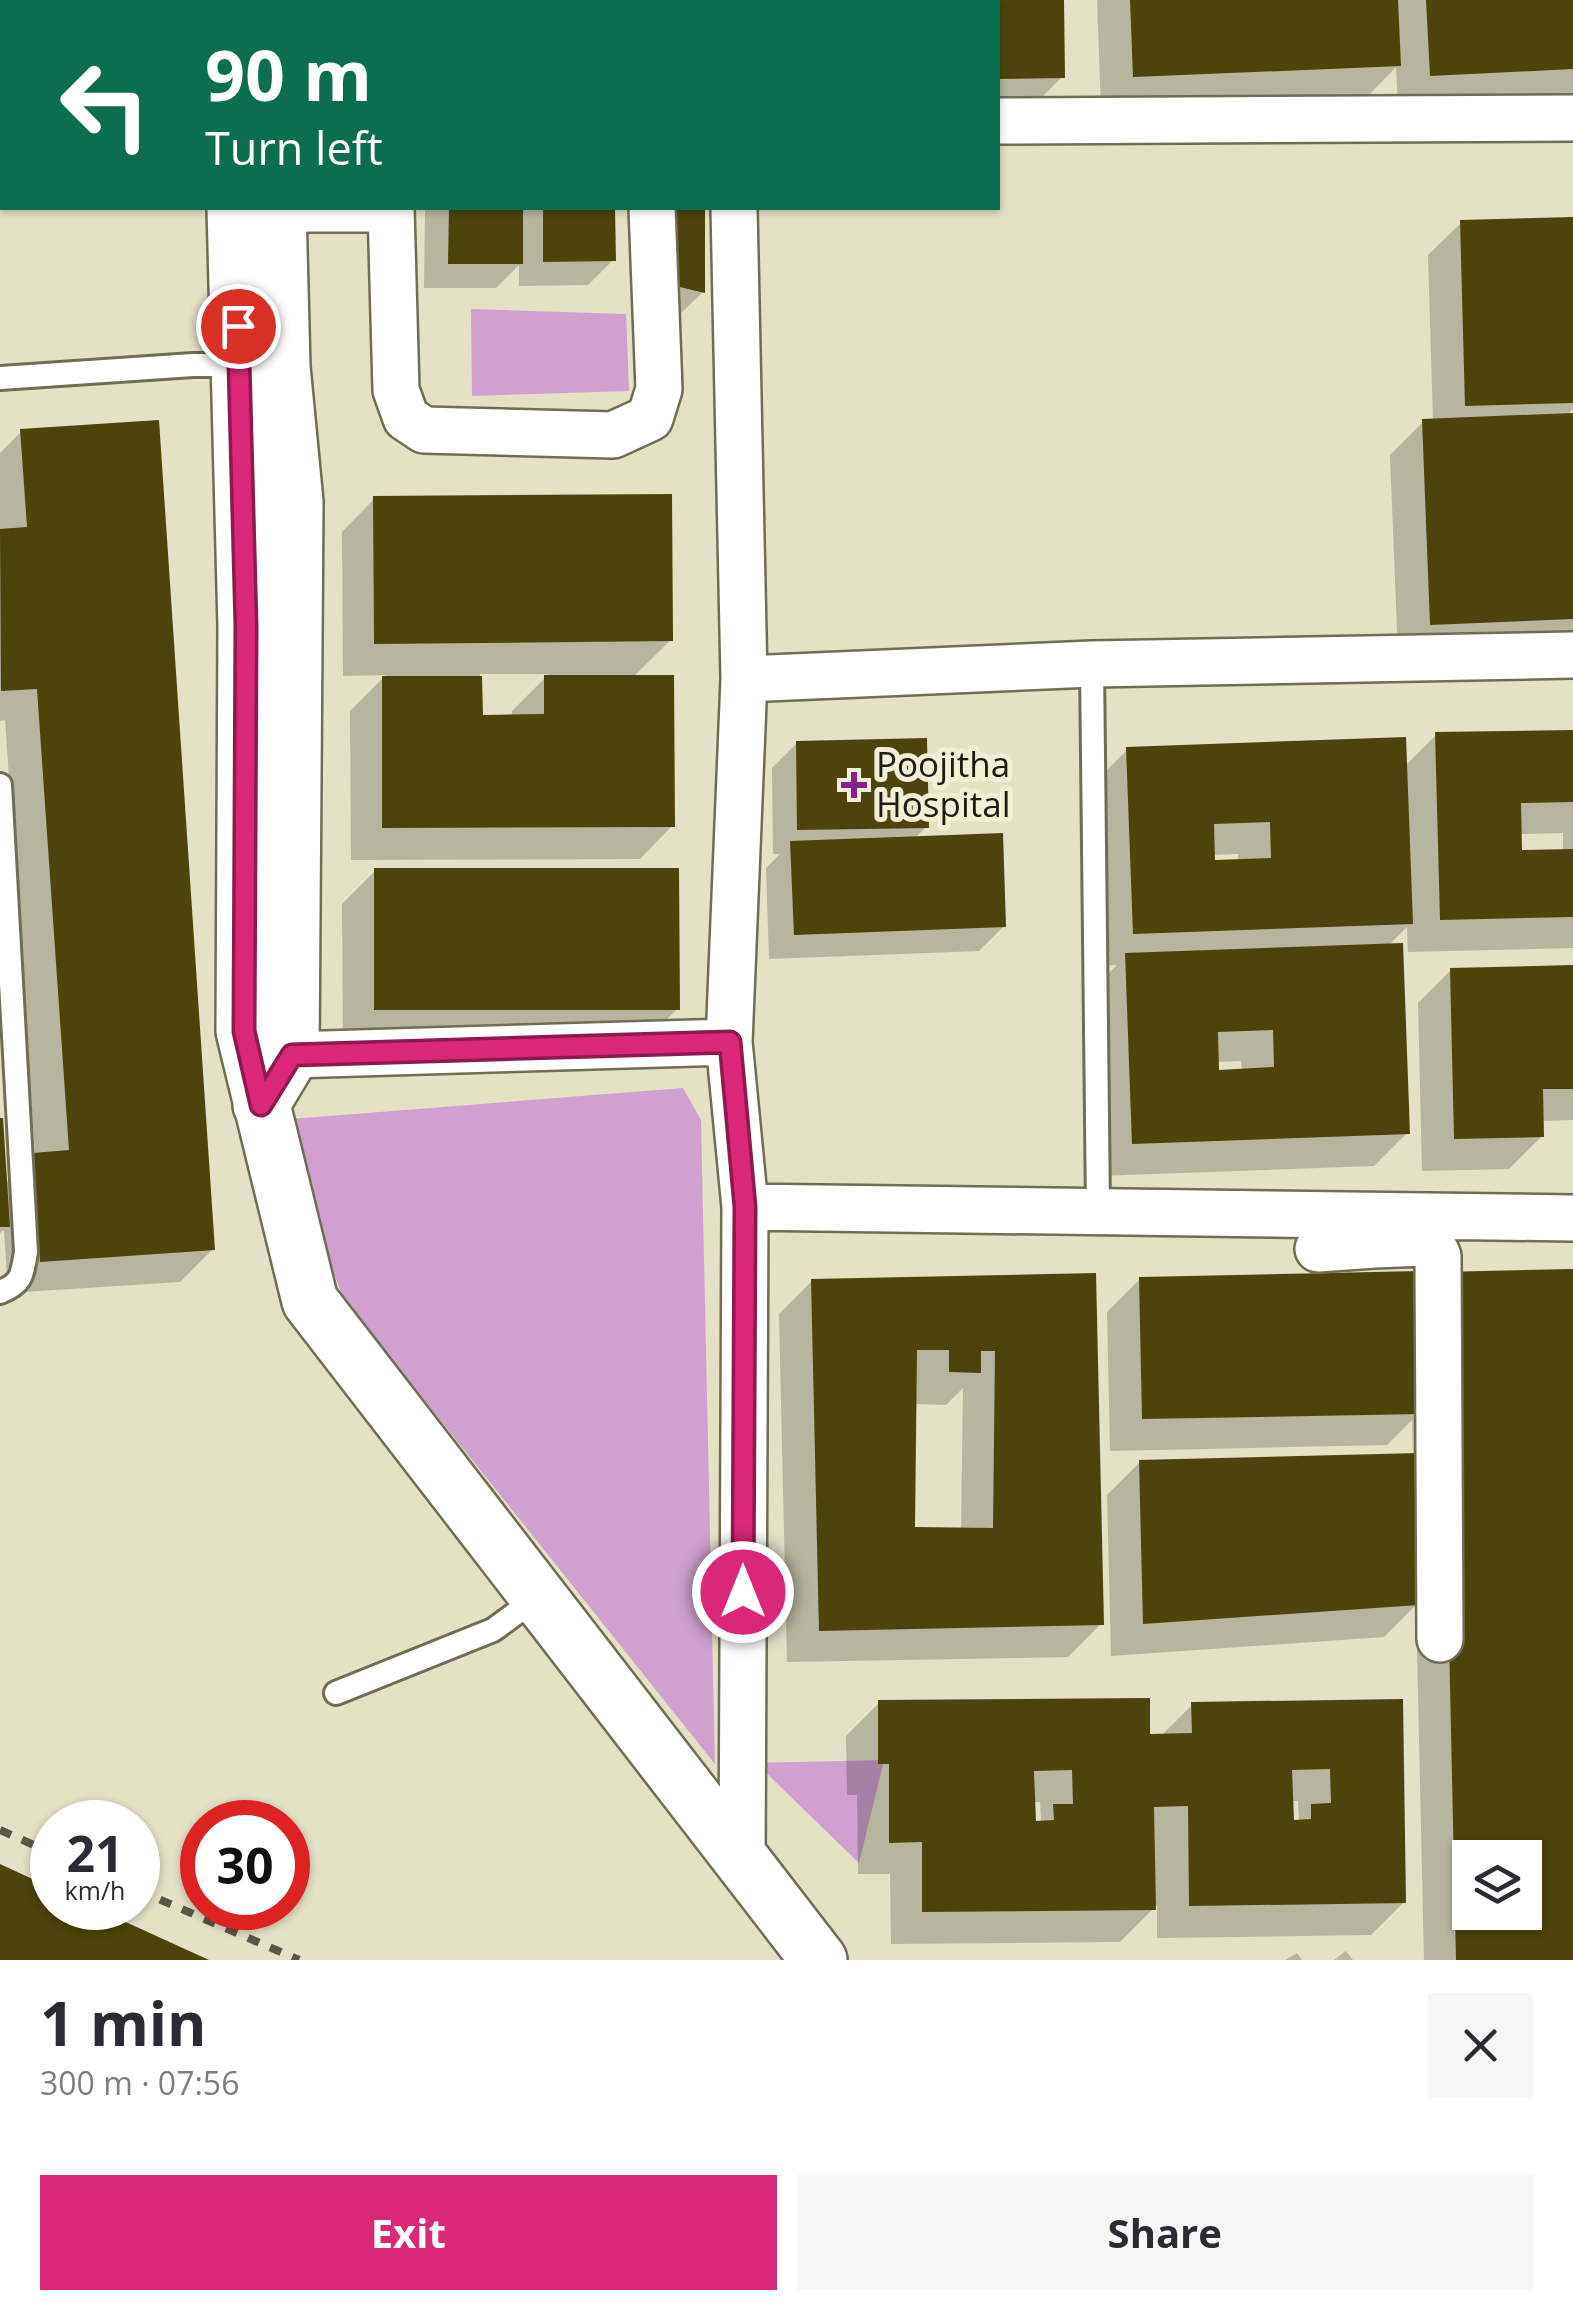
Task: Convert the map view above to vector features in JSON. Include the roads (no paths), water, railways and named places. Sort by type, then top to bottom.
[{"type":"street","points":[[1000,121],[1573,118]]},
{"type":"street","points":[[264,210],[261,366],[246,626],[244,1031],[310,1301],[819,1960]]},
{"type":"street","points":[[391,210],[396,390],[406,418],[424,430],[613,435],[650,418],[659,388],[652,210]]},
{"type":"street","points":[[734,210],[744,679],[730,1042],[745,1207],[742,1862]]},
{"type":"street","points":[[261,366],[295,502],[292,1055],[261,1105]]},
{"type":"street","points":[[744,679],[1092,664],[1573,654]]},
{"type":"street","points":[[292,1055],[730,1042]]},
{"type":"street","points":[[745,1207],[1098,1210],[1350,1234],[1425,1243],[1434,1248],[1438,1256],[1440,1639]]},
{"type":"street","points":[[1350,1234],[1573,1218]]},
{"type":"lane","points":[[0,378],[193,365],[261,366]]},
{"type":"lane","points":[[1092,664],[1098,1210]]},
{"type":"lane","points":[[0,785],[26,1252],[15,1286],[0,1292]]},
{"type":"lane","points":[[336,1693],[492,1630],[538,1597]]},
{"type":"railway","points":[[0,1830],[30,1843]]},
{"type":"railway","points":[[160,1900],[299,1960]]},
{"type":"place","name":"Poojitha Hospital","points":[[854,785]]}]
